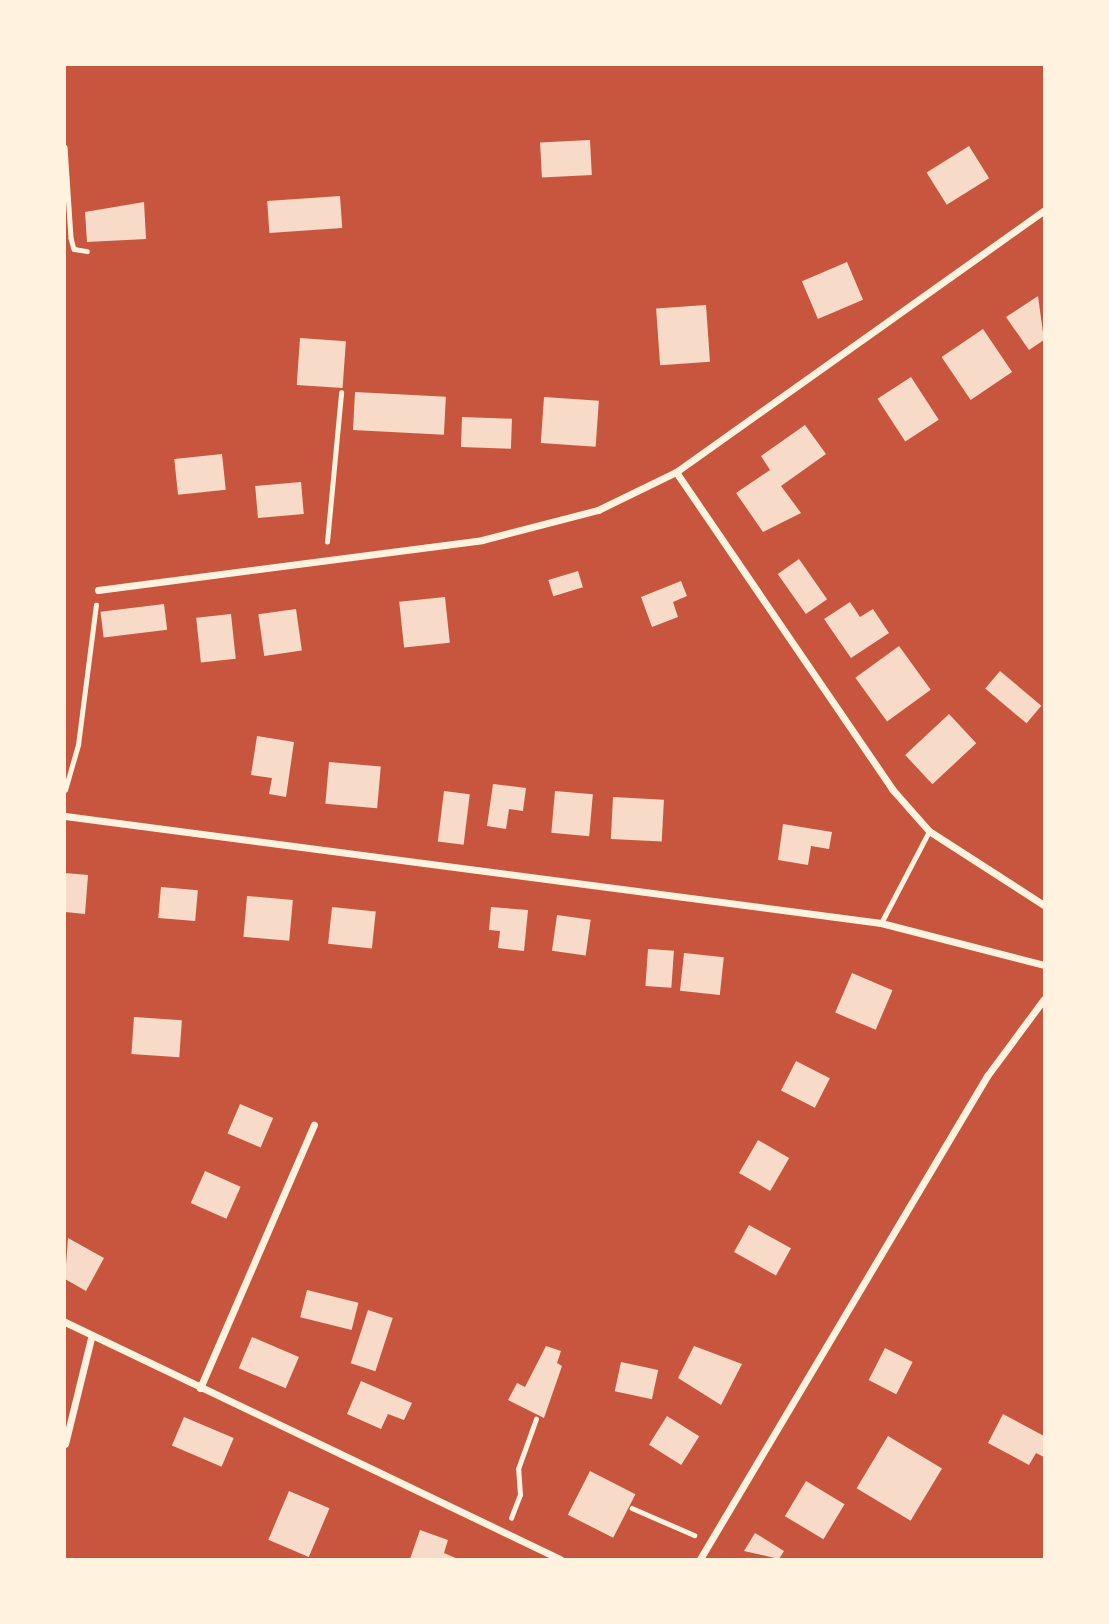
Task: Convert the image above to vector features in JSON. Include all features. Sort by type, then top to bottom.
[{"type":"street","points":[[98,590],[326,561],[553,525],[676,472],[1044,210]]},
{"type":"street","points":[[676,472],[892,789],[929,831],[1044,905]]},
{"type":"street","points":[[65,816],[881,923],[1044,965]]},
{"type":"street","points":[[700,1559],[987,1076],[1044,999]]},
{"type":"street","points":[[200,1388],[314,1125]]},
{"type":"street","points":[[65,1322],[91,1338],[560,1559]]},
{"type":"street","points":[[65,1444],[91,1338]]},
{"type":"lane","points":[[881,923],[929,831]]},
{"type":"path","points":[[65,147],[71,238],[74,249],[88,251]]},
{"type":"path","points":[[326,561],[341,393]]},
{"type":"path","points":[[65,790],[78,745],[98,590]]},
{"type":"path","points":[[501,1531],[520,1495],[518,1469],[536,1419]]},
{"type":"path","points":[[632,1508],[710,1543]]},
{"type":"building","points":[[590,140],[592,175],[542,178],[540,143]]},
{"type":"building","points":[[969,146],[989,178],[947,205],[927,172]]},
{"type":"building","points":[[340,196],[342,228],[269,233],[267,201]]},
{"type":"building","points":[[144,202],[146,239],[87,242],[85,212]]},
{"type":"building","points":[[847,262],[863,300],[818,319],[802,281]]},
{"type":"building","points":[[1038,296],[1044,340],[1029,350],[1006,317]]},
{"type":"building","points":[[706,305],[710,362],[660,365],[656,308]]},
{"type":"building","points":[[983,329],[1012,372],[971,400],[942,357]]},
{"type":"building","points":[[300,338],[346,341],[343,388],[297,385]]},
{"type":"building","points":[[911,377],[939,420],[905,442],[877,399]]},
{"type":"building","points":[[355,392],[446,397],[444,435],[353,430]]},
{"type":"building","points":[[544,397],[599,401],[596,447],[541,443]]},
{"type":"building","points":[[462,417],[512,419],[511,449],[461,447]]},
{"type":"building","points":[[805,425],[826,454],[781,486],[801,513],[763,532],[736,493],[770,470],[761,456]]},
{"type":"building","points":[[222,454],[226,490],[178,495],[174,459]]},
{"type":"building","points":[[301,482],[304,514],[258,518],[255,486]]},
{"type":"building","points":[[799,559],[827,599],[806,614],[778,574]]},
{"type":"building","points":[[578,571],[583,587],[553,596],[548,580]]},
{"type":"building","points":[[681,581],[687,596],[673,602],[678,617],[652,627],[641,597]]},
{"type":"building","points":[[445,597],[450,643],[404,648],[399,602]]},
{"type":"building","points":[[850,602],[860,617],[873,609],[889,633],[851,658],[824,619]]},
{"type":"building","points":[[164,604],[167,630],[104,638],[100,612]]},
{"type":"building","points":[[296,609],[302,651],[264,656],[258,614]]},
{"type":"building","points":[[231,614],[236,659],[201,662],[196,618]]},
{"type":"building","points":[[899,646],[931,690],[887,721],[855,678]]},
{"type":"building","points":[[1000,671],[1041,706],[1027,723],[985,689]]},
{"type":"building","points":[[949,714],[976,743],[932,784],[905,755]]},
{"type":"building","points":[[257,736],[294,742],[286,797],[269,794],[272,778],[251,775]]},
{"type":"building","points":[[329,762],[381,767],[377,808],[325,804]]},
{"type":"building","points":[[493,784],[526,788],[523,811],[509,809],[506,829],[487,826]]},
{"type":"building","points":[[444,791],[470,794],[464,845],[438,842]]},
{"type":"building","points":[[555,791],[593,794],[589,836],[551,833]]},
{"type":"building","points":[[613,797],[664,800],[662,842],[611,839]]},
{"type":"building","points":[[783,824],[832,832],[829,849],[811,846],[808,865],[778,860]]},
{"type":"building","points":[[65,873],[88,875],[85,914],[65,912]]},
{"type":"building","points":[[161,887],[198,890],[195,921],[158,918]]},
{"type":"building","points":[[247,896],[293,900],[289,941],[243,937]]},
{"type":"building","points":[[332,907],[376,912],[372,948],[328,944]]},
{"type":"building","points":[[491,907],[528,910],[524,951],[498,948],[500,931],[489,930]]},
{"type":"building","points":[[557,915],[591,920],[586,955],[552,951]]},
{"type":"building","points":[[648,949],[674,951],[671,988],[645,986]]},
{"type":"building","points":[[684,953],[724,957],[720,995],[680,991]]},
{"type":"building","points":[[852,973],[893,990],[876,1030],[835,1013]]},
{"type":"building","points":[[134,1017],[182,1020],[179,1057],[131,1054]]},
{"type":"building","points":[[796,1061],[830,1078],[815,1108],[781,1090]]},
{"type":"building","points":[[240,1104],[273,1118],[261,1148],[227,1133]]},
{"type":"building","points":[[758,1140],[789,1158],[770,1191],[739,1173]]},
{"type":"building","points":[[205,1171],[241,1187],[226,1219],[191,1203]]},
{"type":"building","points":[[749,1225],[791,1248],[776,1275],[734,1252]]},
{"type":"building","points":[[68,1238],[104,1258],[86,1291],[65,1279]]},
{"type":"building","points":[[307,1290],[358,1303],[352,1330],[300,1317]]},
{"type":"building","points":[[368,1310],[393,1318],[375,1371],[351,1363]]},
{"type":"building","points":[[252,1337],[299,1357],[286,1388],[239,1368]]},
{"type":"building","points":[[546,1346],[561,1351],[557,1363],[562,1366],[544,1418],[508,1400],[517,1383],[525,1387]]},
{"type":"building","points":[[694,1346],[742,1364],[721,1405],[678,1378]]},
{"type":"building","points":[[885,1348],[913,1362],[896,1394],[869,1380]]},
{"type":"building","points":[[621,1362],[658,1370],[652,1399],[615,1391]]},
{"type":"building","points":[[361,1381],[412,1403],[404,1420],[388,1414],[381,1429],[347,1414]]},
{"type":"building","points":[[1003,1414],[1044,1436],[1044,1457],[1036,1453],[1029,1465],[988,1443]]},
{"type":"building","points":[[667,1416],[699,1436],[681,1465],[649,1445]]},
{"type":"building","points":[[184,1417],[234,1438],[222,1467],[172,1446]]},
{"type":"building","points":[[888,1436],[942,1468],[911,1521],[857,1488]]},
{"type":"building","points":[[590,1471],[635,1494],[613,1538],[568,1515]]},
{"type":"building","points":[[806,1481],[845,1504],[823,1539],[785,1516]]},
{"type":"building","points":[[289,1491],[330,1508],[309,1557],[268,1540]]},
{"type":"building","points":[[420,1530],[448,1540],[444,1553],[458,1559],[410,1559]]},
{"type":"building","points":[[755,1533],[784,1551],[779,1559],[744,1551]]}]
